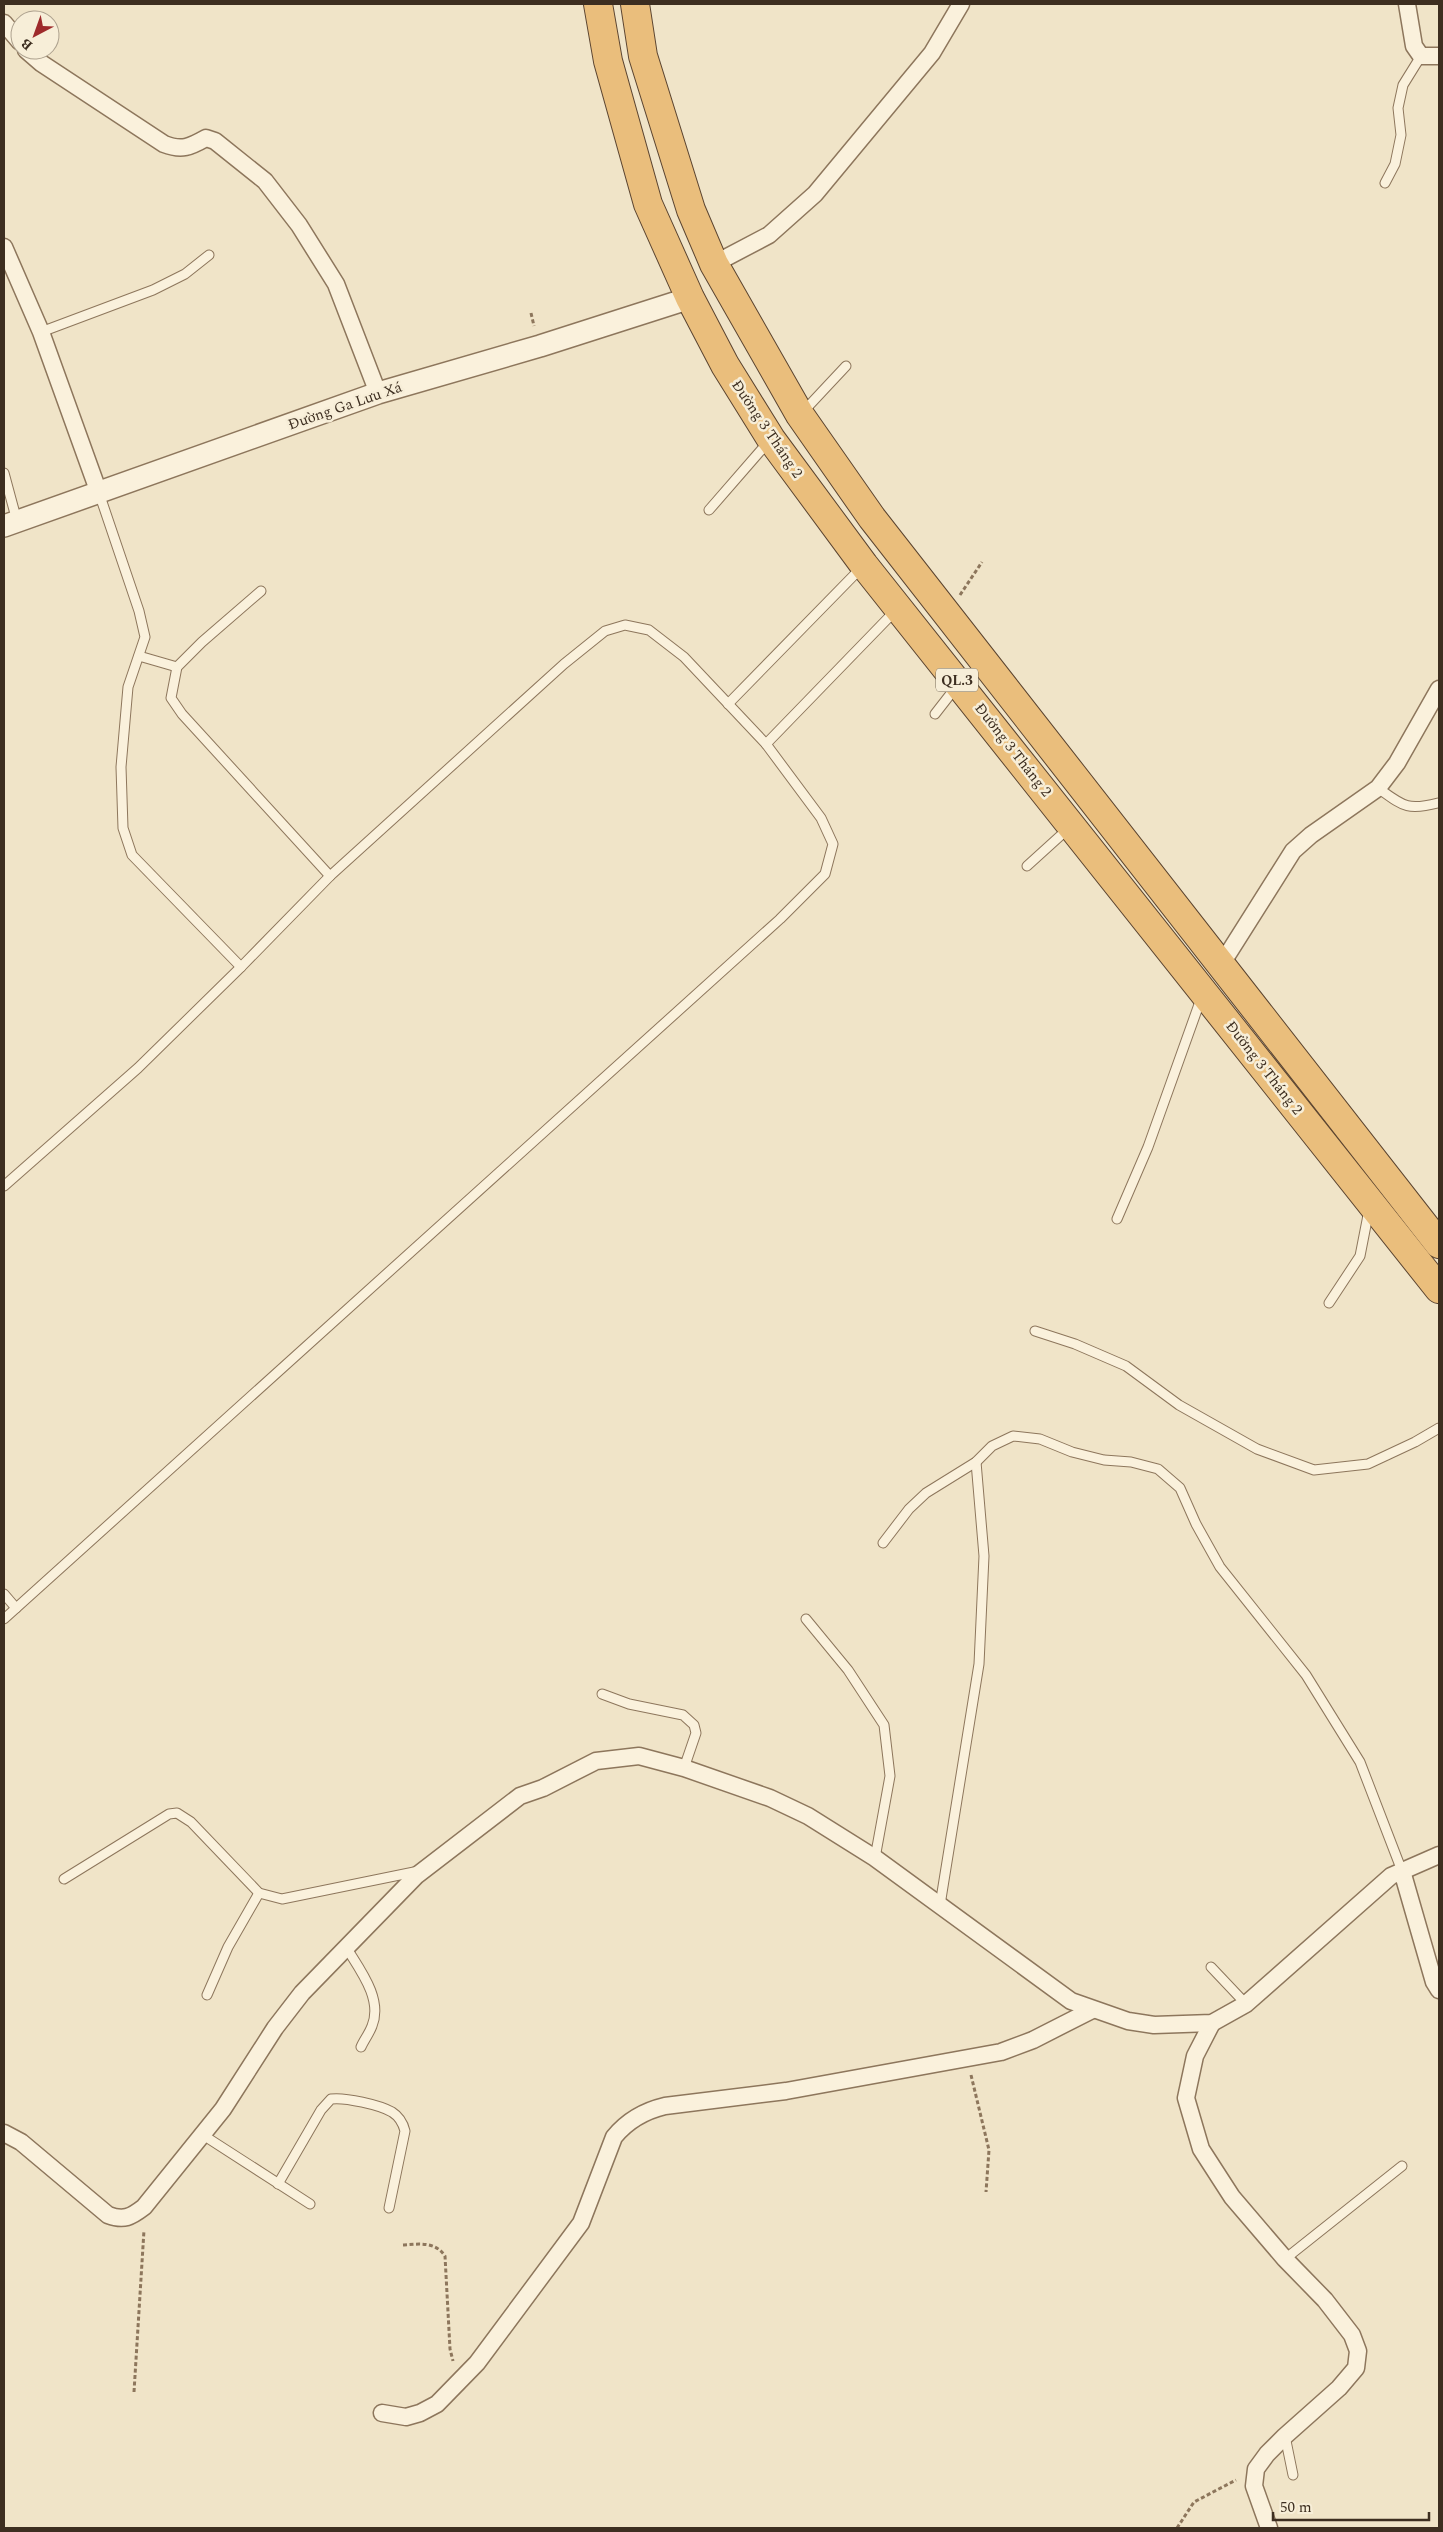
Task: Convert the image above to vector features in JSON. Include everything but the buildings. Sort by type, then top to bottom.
[{"type":"highway","name":"Đường 3 Tháng 2","points":[[598,4],[608,60],[648,204],[676,271],[725,365],[771,438],[864,565],[960,683],[1439,1289]]},
{"type":"highway","name":"Đường 3 Tháng 2","points":[[635,4],[643,56],[691,210],[714,264],[800,415],[872,518],[1439,1244]]},
{"type":"highway","points":[[676,271],[714,264]]},
{"type":"street","points":[[714,264],[769,235],[815,194],[932,53],[961,4]]},
{"type":"street","points":[[1407,4],[1414,46],[1421,56],[1439,56]]},
{"type":"street","points":[[38,60],[164,144],[176,149],[187,149],[206,138],[215,142],[265,181],[299,225],[336,284],[378,392]]},
{"type":"street","points":[[4,247],[41,332],[99,493]]},
{"type":"street","name":"Đường Ga Lưu Xá","points":[[10,523],[99,493],[378,392],[540,346],[690,298]]},
{"type":"street","points":[[1221,965],[1293,851],[1311,834],[1378,788],[1397,763],[1439,689]]},
{"type":"street","points":[[4,2133],[21,2142],[108,2215],[124,2219],[144,2207],[223,2109],[274,2028],[302,1993],[424,1870],[520,1796],[543,1788],[596,1761],[639,1756],[684,1768],[778,1802],[815,1821],[875,1858],[1071,2001],[1092,2010],[1128,2021],[1154,2025],[1212,2022],[1246,2004],[1390,1876],[1439,1855]]},
{"type":"street","points":[[1402,1871],[1434,1982],[1439,1990]]},
{"type":"street","points":[[382,2413],[406,2417],[420,2413],[437,2404],[464,2378],[581,2223],[614,2136],[623,2126],[637,2116],[665,2106],[786,2091],[1001,2052],[1020,2046],[1092,2010]]},
{"type":"street","points":[[1212,2022],[1195,2056],[1186,2098],[1201,2149],[1232,2197],[1285,2259],[1325,2300],[1352,2335],[1358,2351],[1356,2368],[1340,2388],[1285,2436],[1267,2454],[1256,2469],[1254,2486],[1269,2528]]},
{"type":"lane","points":[[1385,183],[1395,164],[1401,135],[1398,108],[1403,85],[1421,56]]},
{"type":"lane","points":[[41,332],[153,290],[185,274],[209,255]]},
{"type":"lane","points":[[800,415],[846,366]]},
{"type":"lane","points":[[709,510],[771,438]]},
{"type":"lane","points":[[4,473],[10,523]]},
{"type":"lane","points":[[99,493],[139,611],[145,637],[128,687],[121,767],[123,828],[132,855],[241,967]]},
{"type":"lane","points":[[728,704],[864,565]]},
{"type":"lane","points":[[261,591],[202,642],[177,667],[171,698],[182,714],[330,876]]},
{"type":"lane","points":[[766,744],[898,608]]},
{"type":"lane","points":[[4,1186],[138,1068],[330,876],[564,664],[605,631],[625,625],[649,630],[684,657],[766,744],[799,787],[825,827],[833,844],[825,874],[780,919],[4,1619]]},
{"type":"lane","points":[[139,656],[177,667]]},
{"type":"lane","points":[[935,714],[960,683]]},
{"type":"lane","points":[[1378,788],[1404,807],[1424,807],[1438,803]]},
{"type":"lane","points":[[1027,866],[1072,825]]},
{"type":"lane","points":[[1117,1219],[1148,1147],[1203,991]]},
{"type":"lane","points":[[1329,1302],[1360,1256],[1370,1203]]},
{"type":"lane","points":[[1035,1331],[1075,1344],[1126,1366],[1179,1405],[1257,1448],[1314,1470],[1368,1464],[1415,1442],[1439,1428]]},
{"type":"lane","points":[[883,1543],[908,1509],[926,1494],[976,1462],[992,1446],[1013,1436],[1040,1439],[1072,1452],[1104,1460],[1131,1462],[1158,1469],[1180,1488],[1196,1524],[1220,1567],[1306,1675],[1360,1762],[1402,1871]]},
{"type":"lane","points":[[940,1905],[979,1664],[984,1556],[976,1462]]},
{"type":"lane","points":[[4,1594],[16,1608]]},
{"type":"lane","points":[[806,1619],[848,1670],[884,1725],[890,1776],[875,1858]]},
{"type":"lane","points":[[602,1694],[629,1704],[689,1718],[696,1733],[684,1768]]},
{"type":"lane","points":[[64,1880],[169,1814],[177,1813],[191,1822],[260,1893],[282,1899],[424,1870]]},
{"type":"lane","points":[[207,1995],[228,1947],[260,1893]]},
{"type":"lane","points":[[346,1947],[369,1986],[374,2002],[372,2025],[360,2047]]},
{"type":"lane","points":[[1211,1967],[1246,2004]]},
{"type":"lane","points":[[278,2184],[321,2110],[331,2098],[341,2097],[392,2112],[403,2121],[405,2131],[389,2208]]},
{"type":"lane","points":[[203,2136],[310,2204]]},
{"type":"lane","points":[[1285,2259],[1402,2166]]},
{"type":"lane","points":[[1285,2436],[1294,2475]]},
{"type":"path","points":[[947,614],[982,562]]},
{"type":"path","points":[[966,2058],[989,2150],[986,2192]]},
{"type":"path","points":[[134,2392],[145,2244],[144,2207]]},
{"type":"path","points":[[403,2245],[428,2244],[440,2248],[445,2256],[450,2349],[454,2362],[464,2378]]},
{"type":"path","points":[[1177,2528],[1194,2502],[1256,2469]]}]
